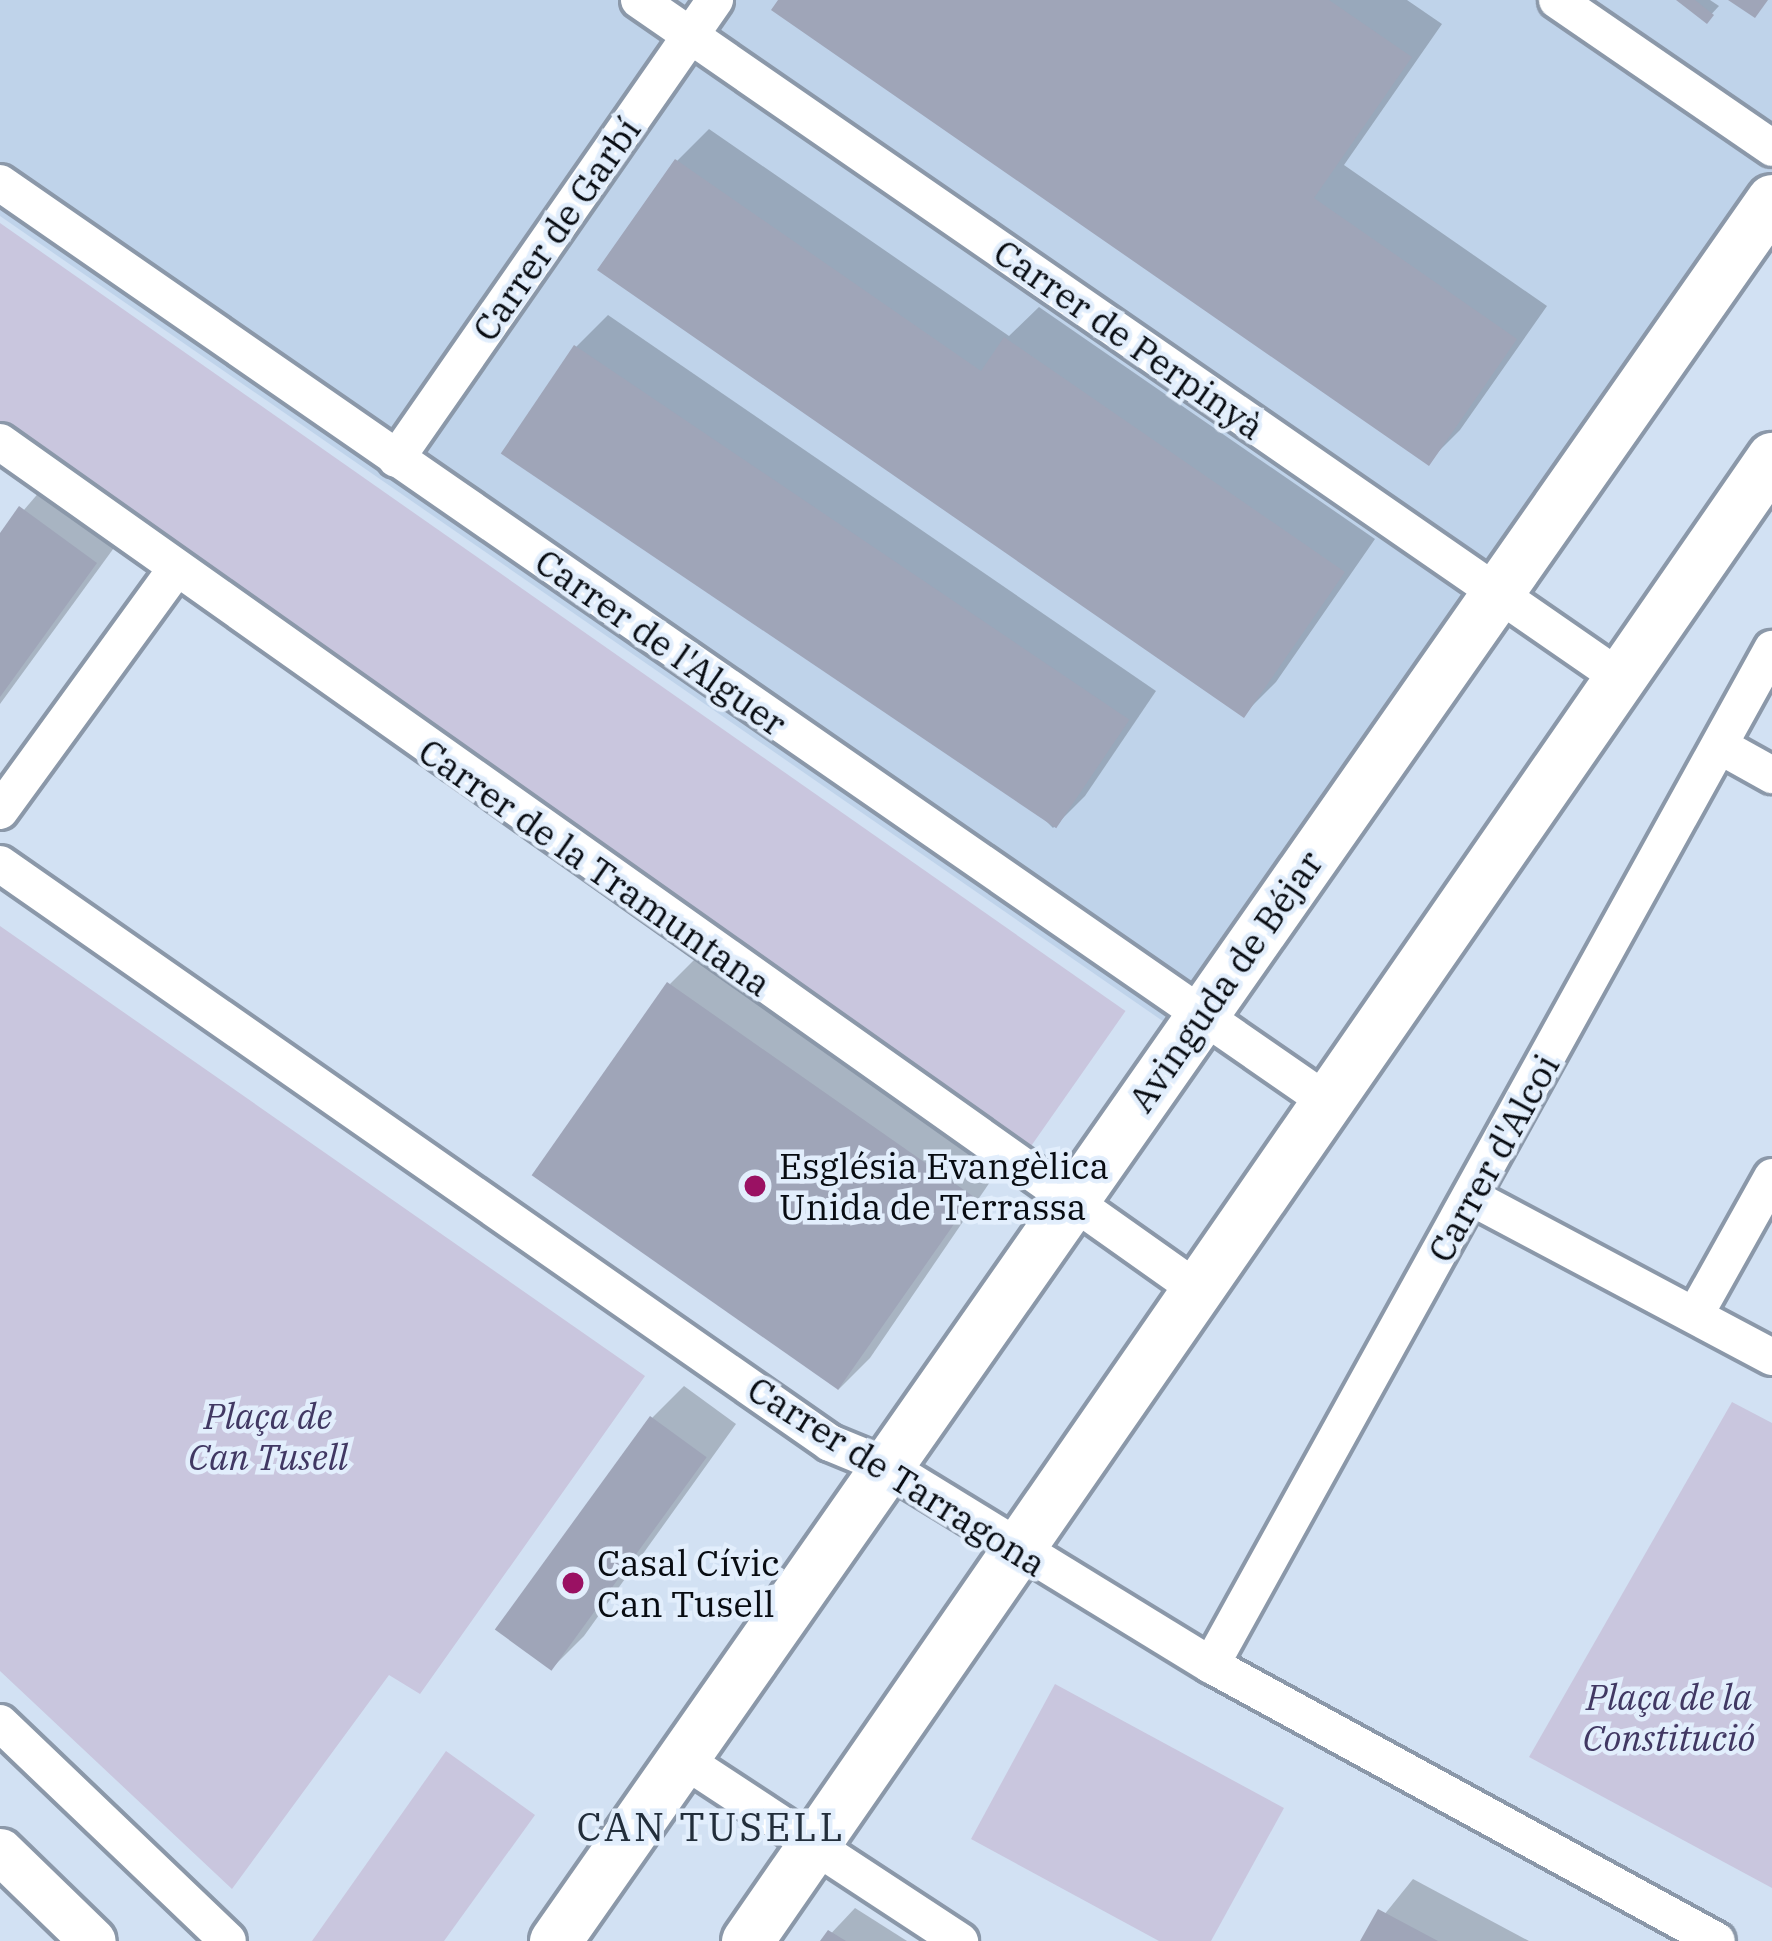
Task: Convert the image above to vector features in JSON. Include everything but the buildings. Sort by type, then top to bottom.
[{"type":"main road","name":"Avinguda de Béjar","points":[[555,1941],[1772,200]]},
{"type":"main road","points":[[747,1941],[1194,1287],[1772,458]]},
{"type":"street","name":"Carrer de Perpinyà","points":[[639,0],[1618,677]]},
{"type":"street","name":"Carrer de Garbí","points":[[396,459],[715,0]]},
{"type":"street","points":[[1557,0],[1772,148]]},
{"type":"street","name":"Carrer de l'Alguer","points":[[0,183],[1325,1100]]},
{"type":"street","name":"Carrer de la Tramuntana","points":[[0,442],[1194,1287]]},
{"type":"street","points":[[0,812],[175,570]]},
{"type":"street","name":"Carrer d'Alcoi","points":[[1211,1665],[1772,649]]},
{"type":"street","points":[[1720,746],[1772,775]]},
{"type":"street","name":"Carrer de Tarragona","points":[[0,864],[830,1443],[886,1466],[1015,1550],[1211,1665],[1717,1941]]},
{"type":"street","points":[[1695,1315],[1772,1177]]},
{"type":"street","points":[[1471,1197],[1772,1357]]},
{"type":"street","points":[[0,1723],[228,1941]]},
{"type":"street","points":[[681,1758],[960,1941]]},
{"type":"street","points":[[0,1851],[93,1941]]},
{"type":"shaded area","points":[[0,0],[1772,0],[1772,179],[1193,1042],[0,216]]},
{"type":"green space","points":[[0,223],[1126,1011],[1019,1163],[0,449]]},
{"type":"green space","name":"Plaça de Can Tusell","points":[[0,926],[645,1376],[420,1694],[389,1675],[232,1889],[0,1671]]},
{"type":"green space","name":"Plaça de la Constitució","points":[[1732,1402],[1772,1423],[1772,1888],[1529,1757]]},
{"type":"green space","points":[[1055,1684],[1284,1808],[1211,1941],[1159,1941],[971,1839]]},
{"type":"green space","points":[[446,1751],[535,1815],[444,1941],[312,1941]]},
{"type":"place","name":"Església Evangèlica Unida de Terrassa","points":[[755,1186]]},
{"type":"place","name":"Casal Cívic Can Tusell","points":[[573,1583]]},
{"type":"district","name":"CAN TUSELL","points":[[711,1827]]}]
